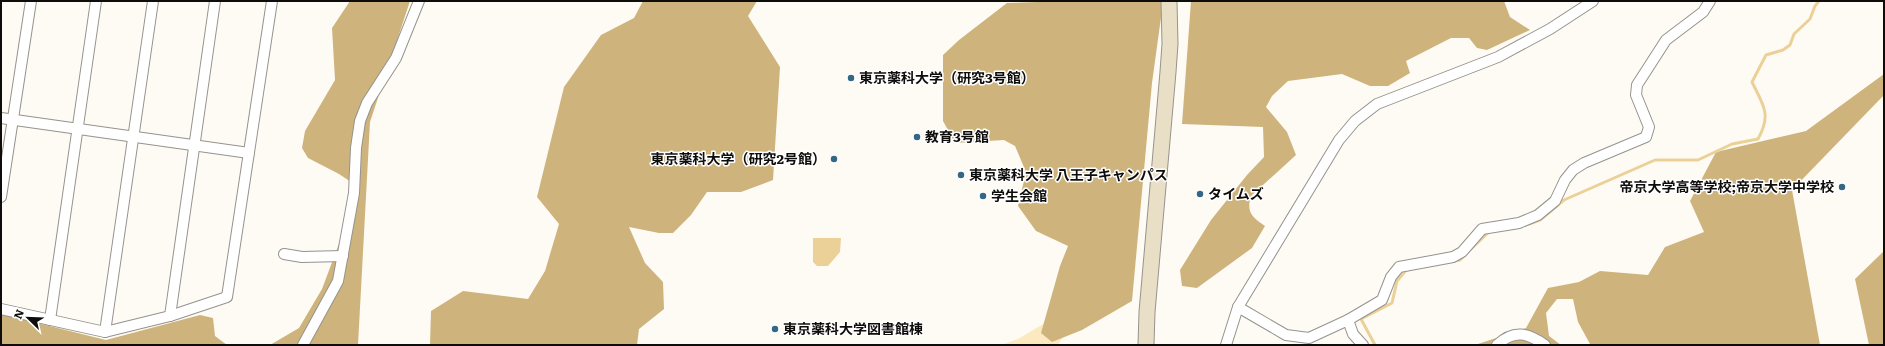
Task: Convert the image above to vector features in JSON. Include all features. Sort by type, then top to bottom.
[{"type":"street","points":[[1,197],[31,1]]},
{"type":"street","points":[[50,320],[96,1]]},
{"type":"street","points":[[105,332],[153,1]]},
{"type":"street","points":[[170,316],[215,1]]},
{"type":"street","points":[[1,309],[105,332],[170,316],[227,297],[272,1]]},
{"type":"street","points":[[302,345],[338,281],[354,193],[356,148],[360,121],[367,103],[396,58],[419,1]]},
{"type":"street","points":[[1146,345],[1149,290],[1170,44],[1169,1]]},
{"type":"street","points":[[1226,345],[1238,307],[1339,140],[1355,121],[1377,104],[1498,57],[1550,29],[1593,1]]},
{"type":"street","points":[[1238,307],[1286,336],[1309,338],[1348,320],[1382,300],[1391,277],[1400,267],[1454,257],[1462,252],[1482,229],[1519,223],[1538,215],[1555,201],[1565,180],[1573,170],[1584,163],[1646,137],[1649,127],[1637,99],[1637,85],[1666,40],[1703,12],[1710,1]]},
{"type":"street","points":[[1,118],[249,153]]},
{"type":"street","points":[[284,254],[302,257],[343,256]]},
{"type":"street","points":[[1348,320],[1353,334],[1363,345]]},
{"type":"street","points":[[1497,345],[1504,338],[1520,334],[1532,336],[1545,345]]},
{"type":"shaded area","points":[[350,1],[410,1],[370,122],[358,345],[270,345],[299,328],[322,289],[360,188],[339,174],[308,158],[302,148],[305,131],[335,80],[332,28]]},
{"type":"shaded area","points":[[643,1],[757,1],[748,16],[780,67],[773,180],[741,192],[707,192],[691,215],[673,233],[659,233],[629,227],[645,263],[663,282],[664,309],[639,329],[637,345],[430,345],[431,311],[463,291],[528,299],[545,271],[559,224],[537,197],[564,87],[601,35],[634,18]]},
{"type":"shaded area","points":[[1067,1],[1169,1],[1163,3],[1152,83],[1132,301],[1082,330],[1052,342],[1041,333],[1060,266],[1068,246],[1036,231],[1018,206],[1026,172],[1015,146],[1004,140],[955,143],[943,121],[943,55],[959,40],[1007,3]]},
{"type":"shaded area","points":[[1191,1],[1504,1],[1510,17],[1530,30],[1487,50],[1477,48],[1469,38],[1451,38],[1406,61],[1410,73],[1388,86],[1370,86],[1342,74],[1288,81],[1272,96],[1266,107],[1287,132],[1296,155],[1251,196],[1249,206],[1251,214],[1265,226],[1252,248],[1197,288],[1182,286],[1180,270],[1211,220],[1247,175],[1264,157],[1263,127],[1182,124]]},
{"type":"shaded area","points":[[1884,74],[1884,95],[1792,190],[1820,345],[1594,345],[1590,344],[1578,322],[1573,299],[1557,299],[1546,313],[1549,336],[1561,345],[1475,345],[1526,328],[1548,288],[1579,282],[1600,271],[1648,275],[1665,247],[1704,232],[1690,201],[1716,152],[1806,131]]},
{"type":"shaded area","points":[[813,238],[841,238],[840,252],[828,266],[817,266],[813,262]]},
{"type":"shaded area","points":[[1884,251],[1884,345],[1869,345],[1855,279]]},
{"type":"shaded area","points":[[1,314],[106,340],[200,315],[213,318],[215,336],[227,345],[1,345]]},
{"type":"shaded area","points":[[1045,323],[1066,332],[1058,345],[1001,345],[1018,339]]},
{"type":"waterway","points":[[1529,224],[1540,220],[1564,200],[1655,160],[1698,160],[1732,144],[1758,139],[1765,123],[1765,116],[1762,104],[1752,82],[1766,55],[1783,50],[1790,45],[1794,34],[1810,19],[1815,6],[1819,1]]},
{"type":"waterway","points":[[1471,249],[1490,231]]},
{"type":"waterway","points":[[1454,261],[1460,260],[1464,256]]},
{"type":"waterway","points":[[1375,345],[1361,319],[1392,303],[1397,281],[1407,269]]},
{"type":"place","name":"東京薬科大学（研究3号館）","points":[[851,78]]},
{"type":"place","name":"教育3号館","points":[[917,137]]},
{"type":"place","name":"東京薬科大学（研究2号館）","points":[[834,159]]},
{"type":"place","name":"東京薬科大学 八王子キャンパス","points":[[961,175]]},
{"type":"place","name":"帝京大学高等学校;帝京大学中学校","points":[[1842,187]]},
{"type":"place","name":"タイムズ","points":[[1200,194]]},
{"type":"place","name":"学生会館","points":[[983,196]]},
{"type":"place","name":"東京薬科大学図書館棟","points":[[775,329]]}]
